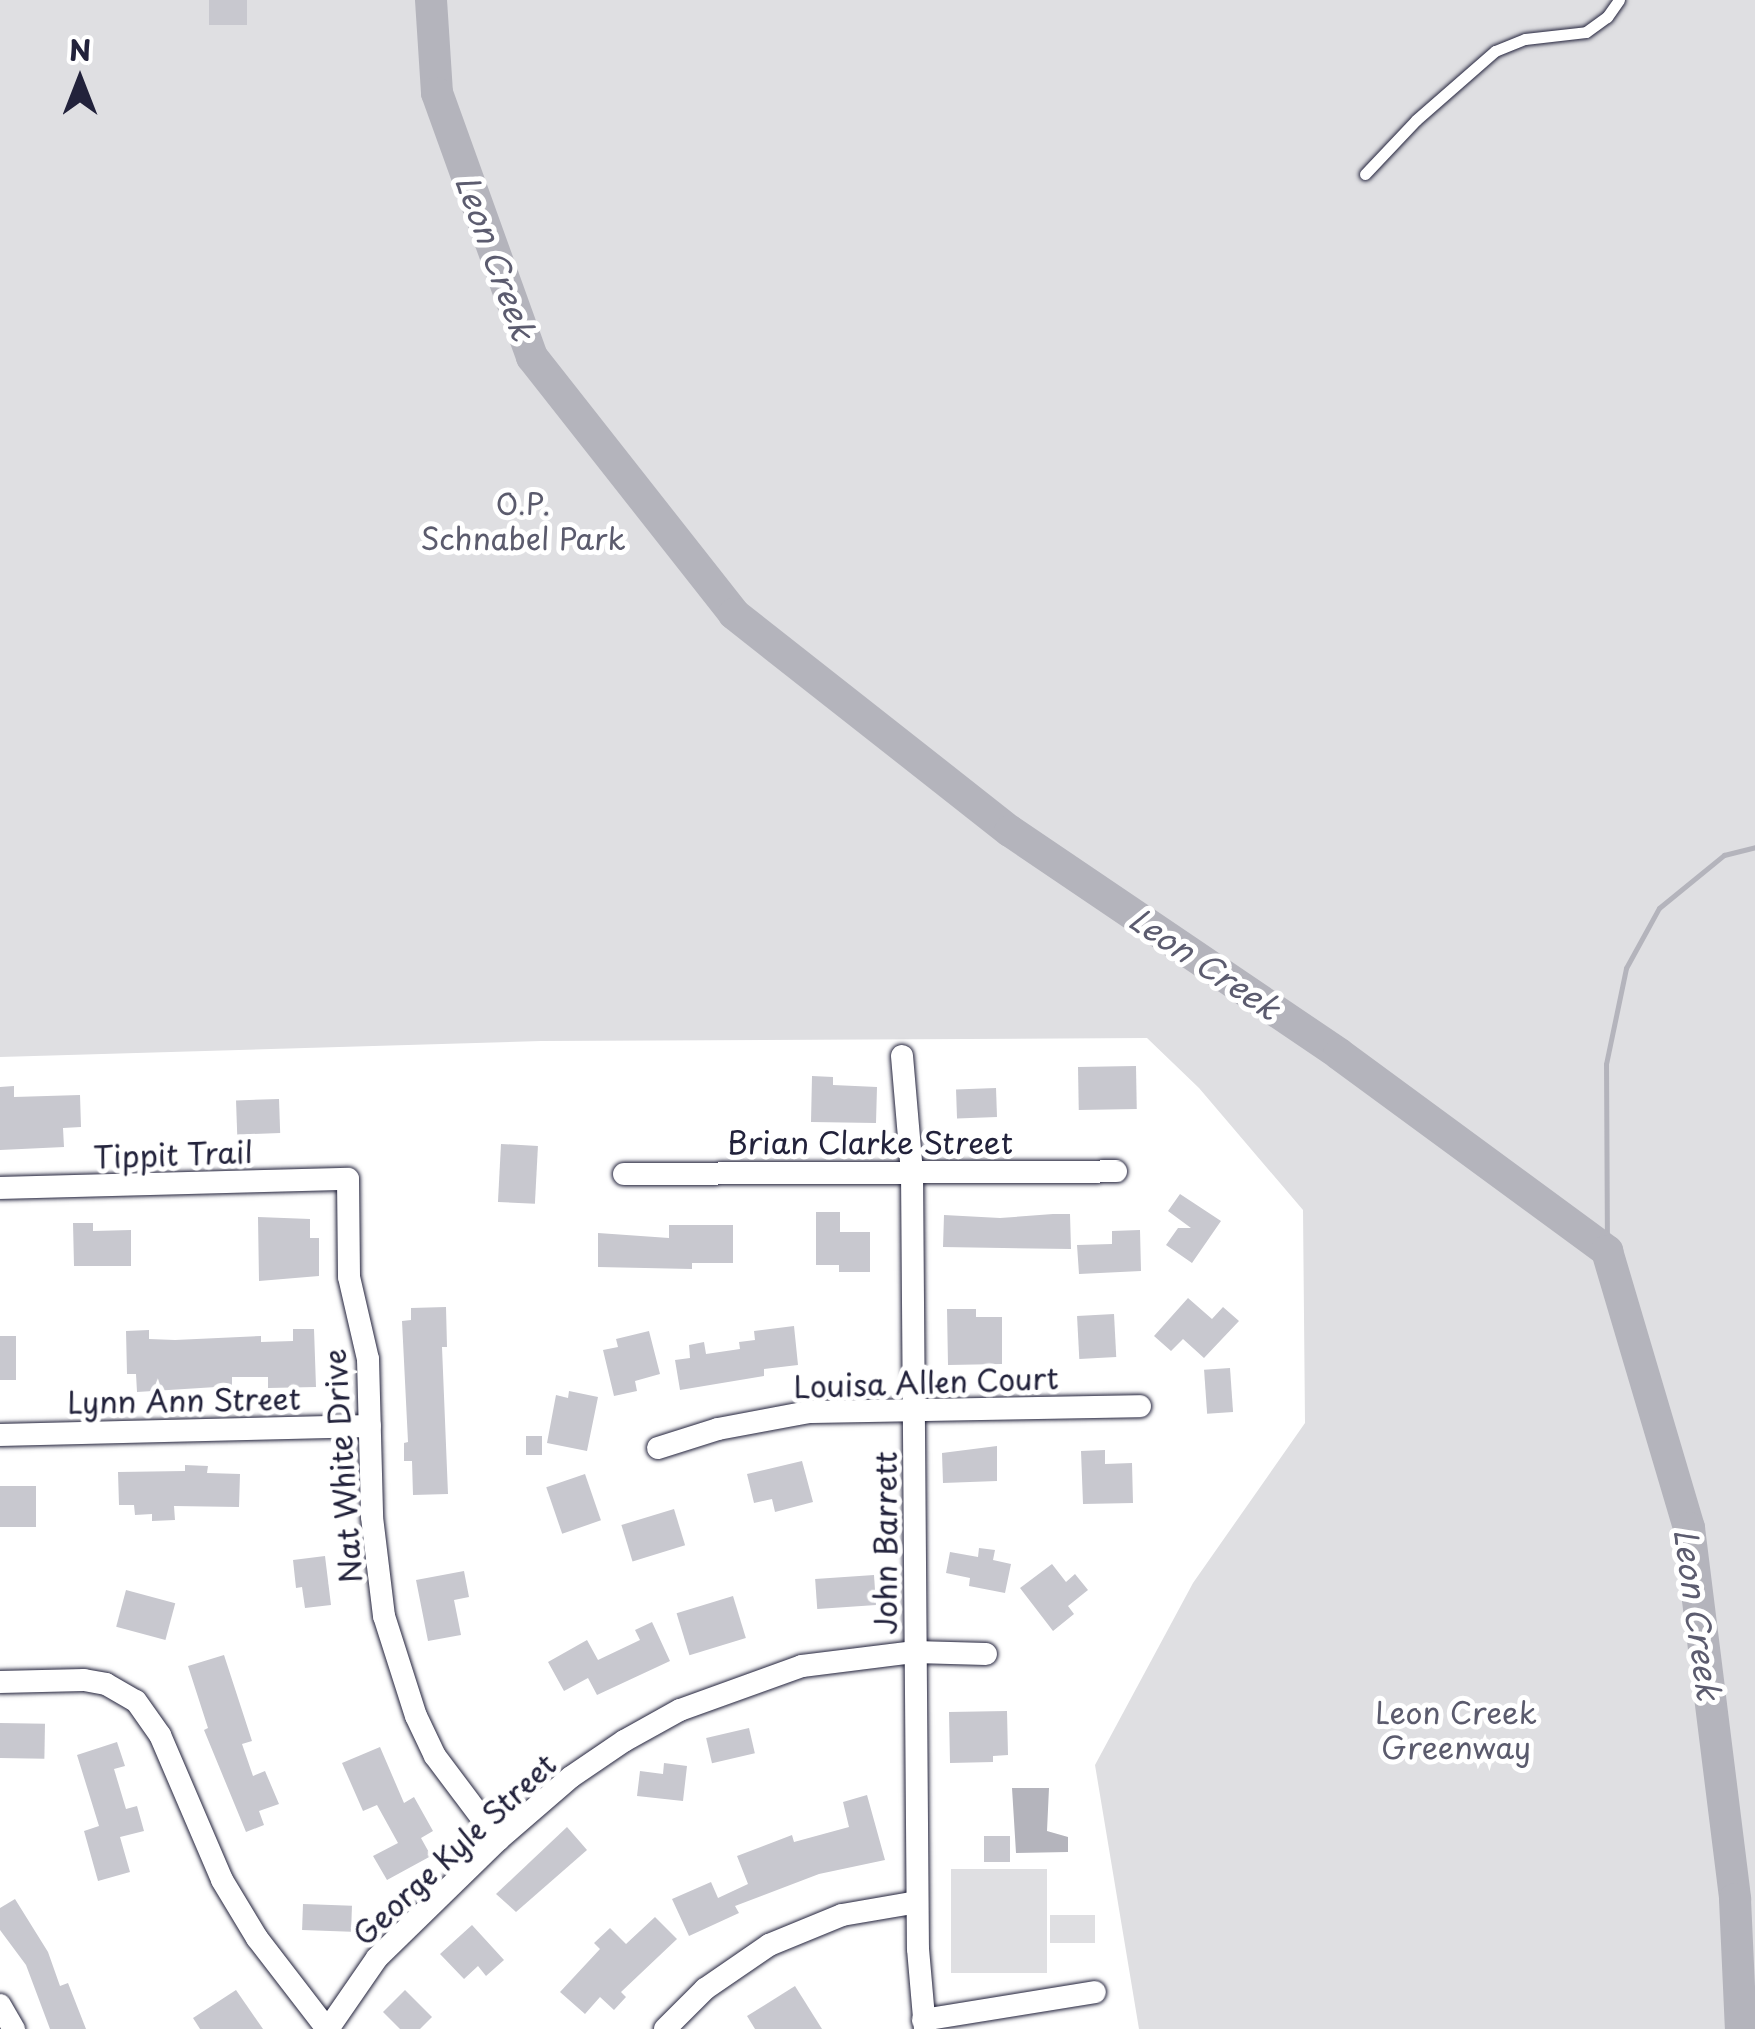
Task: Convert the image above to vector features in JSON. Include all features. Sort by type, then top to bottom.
[{"type":"street","name":"John Barrett","points":[[902,1056],[912,1172],[917,1902],[924,2024]]},
{"type":"street","name":"Brian Clarke Street","points":[[624,1174],[1116,1170]]},
{"type":"street","name":"Tippit Trail","points":[[0,1188],[348,1179]]},
{"type":"street","name":"Nat White Drive","points":[[348,1179],[349,1277],[368,1359],[375,1567],[397,1664],[436,1756],[498,1840]]},
{"type":"street","name":"Louisa Allen Court","points":[[658,1448],[718,1429],[809,1412],[914,1407],[1140,1406]]},
{"type":"street","name":"Lynn Ann Street","points":[[0,1435],[370,1426]]},
{"type":"street","name":"George Kyle Street","points":[[328,2029],[378,1958],[498,1840],[571,1777],[680,1710],[802,1666],[915,1652],[986,1654]]},
{"type":"street","points":[[0,1682],[84,1680],[106,1684],[136,1701],[160,1735],[222,1880],[257,1938],[328,2029]]},
{"type":"street","points":[[665,2029],[704,1989],[769,1945],[842,1915],[917,1902]]},
{"type":"street","points":[[924,2024],[1096,1992]]},
{"type":"street","points":[[0,2005],[14,2029]]},
{"type":"lane","points":[[1365,174],[1416,120],[1496,51],[1525,40],[1586,32],[1608,18],[1619,0]]},
{"type":"green space","name":"O.P. Schnabel Park","points":[[0,0],[1755,0],[1755,2029],[1139,2029],[1095,1765],[1193,1583],[1305,1423],[1303,1210],[1199,1088],[1147,1038],[541,1041],[0,1057]]},
{"type":"green space","points":[[951,1869],[1047,1869],[1047,1973],[951,1973]]},
{"type":"green space","points":[[1050,1915],[1095,1915],[1095,1943],[1050,1943]]},
{"type":"shaded area","points":[[1012,1788],[1049,1788],[1047,1831],[1068,1837],[1068,1852],[1016,1853]]},
{"type":"building","points":[[209,0],[247,0],[247,25],[209,25]]},
{"type":"building","points":[[1136,1066],[1137,1109],[1079,1110],[1078,1067]]},
{"type":"building","points":[[812,1076],[833,1077],[833,1085],[877,1087],[876,1123],[811,1122]]},
{"type":"building","points":[[14,1086],[14,1097],[80,1095],[81,1127],[63,1128],[64,1147],[0,1150],[0,1087]]},
{"type":"building","points":[[996,1088],[997,1117],[957,1118],[956,1089]]},
{"type":"building","points":[[279,1099],[280,1133],[237,1134],[236,1101]]},
{"type":"building","points":[[501,1144],[538,1146],[535,1204],[498,1202]]},
{"type":"building","points":[[1180,1194],[1221,1221],[1192,1263],[1166,1245],[1178,1228],[1191,1228],[1168,1211]]},
{"type":"building","points":[[816,1212],[840,1212],[840,1232],[870,1232],[870,1272],[839,1272],[839,1265],[816,1265]]},
{"type":"building","points":[[1070,1214],[1071,1249],[943,1247],[944,1215],[1000,1218]]},
{"type":"building","points":[[258,1217],[310,1219],[310,1238],[319,1238],[319,1276],[259,1281]]},
{"type":"building","points":[[73,1223],[93,1223],[93,1231],[131,1230],[131,1266],[74,1266]]},
{"type":"building","points":[[669,1225],[733,1225],[733,1263],[692,1263],[692,1269],[598,1267],[598,1233],[669,1238]]},
{"type":"building","points":[[1140,1230],[1141,1271],[1079,1274],[1077,1245],[1112,1244],[1112,1231]]},
{"type":"building","points":[[1188,1298],[1212,1319],[1223,1307],[1239,1321],[1204,1358],[1183,1339],[1171,1351],[1154,1336]]},
{"type":"building","points":[[446,1307],[447,1347],[442,1347],[448,1494],[413,1495],[412,1461],[404,1461],[404,1443],[408,1442],[402,1321],[411,1320],[411,1308]]},
{"type":"building","points":[[947,1309],[976,1309],[976,1317],[1002,1317],[1002,1364],[948,1365]]},
{"type":"building","points":[[1114,1314],[1116,1357],[1079,1359],[1077,1316]]},
{"type":"building","points":[[794,1326],[798,1365],[764,1369],[764,1376],[680,1390],[675,1360],[690,1358],[689,1345],[704,1342],[706,1354],[740,1349],[739,1342],[755,1340],[754,1331]]},
{"type":"building","points":[[293,1329],[314,1329],[316,1387],[268,1388],[268,1377],[232,1377],[232,1386],[137,1392],[136,1374],[127,1374],[126,1331],[149,1330],[149,1339],[261,1336],[261,1342],[293,1341]]},
{"type":"building","points":[[649,1331],[660,1374],[635,1381],[637,1391],[614,1396],[603,1350],[618,1347],[616,1339]]},
{"type":"building","points":[[0,1336],[16,1336],[16,1380],[0,1380]]},
{"type":"building","points":[[1230,1368],[1233,1412],[1207,1414],[1204,1370]]},
{"type":"building","points":[[569,1391],[598,1397],[587,1451],[547,1443],[556,1395],[568,1398]]},
{"type":"building","points":[[526,1436],[542,1436],[542,1455],[526,1455]]},
{"type":"building","points":[[997,1446],[997,1481],[943,1483],[942,1453]]},
{"type":"building","points":[[1105,1450],[1105,1464],[1132,1463],[1133,1503],[1083,1504],[1081,1451]]},
{"type":"building","points":[[802,1461],[813,1502],[775,1512],[772,1499],[754,1503],[747,1474]]},
{"type":"building","points":[[185,1465],[208,1466],[207,1473],[240,1474],[239,1507],[174,1506],[175,1520],[152,1521],[152,1514],[135,1515],[134,1505],[119,1505],[118,1472],[185,1471]]},
{"type":"building","points":[[585,1474],[601,1520],[562,1534],[546,1487]]},
{"type":"building","points":[[0,1486],[36,1486],[36,1527],[0,1527]]},
{"type":"building","points":[[674,1509],[685,1545],[633,1561],[621,1525]]},
{"type":"building","points":[[979,1548],[995,1550],[993,1560],[1011,1564],[1005,1593],[969,1586],[970,1578],[946,1573],[950,1552],[978,1557]]},
{"type":"building","points":[[325,1556],[331,1605],[305,1608],[302,1587],[296,1588],[293,1560]]},
{"type":"building","points":[[1052,1564],[1066,1582],[1075,1574],[1088,1590],[1068,1606],[1074,1614],[1053,1631],[1020,1588]]},
{"type":"building","points":[[464,1571],[469,1597],[454,1600],[461,1635],[428,1641],[416,1580]]},
{"type":"building","points":[[874,1575],[876,1605],[817,1609],[815,1579]]},
{"type":"building","points":[[126,1590],[175,1603],[165,1640],[116,1627]]},
{"type":"building","points":[[733,1596],[746,1638],[689,1655],[677,1613]]},
{"type":"building","points":[[652,1622],[670,1661],[597,1695],[588,1678],[564,1691],[548,1662],[587,1640],[598,1660],[640,1640],[635,1630]]},
{"type":"building","points":[[224,1655],[252,1741],[242,1744],[253,1776],[265,1771],[279,1804],[259,1811],[264,1825],[246,1832],[204,1730],[208,1728],[188,1666]]},
{"type":"building","points":[[1007,1711],[1008,1755],[993,1756],[993,1762],[950,1763],[949,1712]]},
{"type":"building","points":[[0,1723],[45,1724],[44,1759],[0,1758]]},
{"type":"building","points":[[749,1728],[755,1753],[712,1763],[706,1738]]},
{"type":"building","points":[[117,1742],[125,1766],[114,1769],[126,1809],[137,1806],[144,1831],[120,1837],[130,1872],[98,1881],[84,1831],[99,1826],[77,1755]]},
{"type":"building","points":[[380,1747],[404,1803],[414,1797],[433,1831],[421,1838],[431,1856],[387,1880],[373,1856],[398,1843],[377,1805],[363,1811],[342,1763]]},
{"type":"building","points":[[664,1763],[687,1766],[683,1801],[637,1796],[640,1771],[663,1774]]},
{"type":"building","points":[[867,1795],[885,1860],[819,1874],[735,1906],[739,1913],[689,1936],[672,1899],[711,1882],[718,1898],[748,1884],[737,1856],[792,1835],[794,1842],[849,1827],[843,1802]]},
{"type":"building","points":[[567,1827],[587,1850],[516,1912],[496,1894]]},
{"type":"building","points":[[984,1836],[1010,1836],[1010,1862],[984,1862]]},
{"type":"building","points":[[15,1899],[48,1952],[60,1986],[68,1983],[86,2029],[50,2029],[26,1965],[0,1930],[0,1908]]},
{"type":"building","points":[[303,1904],[352,1906],[351,1932],[302,1930]]},
{"type":"building","points":[[655,1917],[677,1939],[621,1992],[626,1997],[614,2010],[600,1997],[585,2014],[560,1992],[600,1949],[594,1943],[610,1928],[626,1944]]},
{"type":"building","points":[[472,1925],[504,1960],[486,1976],[478,1966],[464,1979],[440,1954]]},
{"type":"building","points":[[795,1986],[822,2029],[755,2029],[747,2016]]},
{"type":"building","points":[[236,1990],[263,2029],[200,2029],[193,2018]]},
{"type":"building","points":[[405,1990],[432,2017],[420,2029],[400,2029],[383,2012]]},
{"type":"waterway","name":"Leon Creek","points":[[431,0],[437,93],[532,357],[734,614],[1010,831],[1339,1054],[1607,1251],[1689,1528],[1735,1899],[1741,2029]]},
{"type":"waterway","points":[[1607,1251],[1606,1064],[1626,968],[1659,908],[1724,855],[1755,847]]},
{"type":"park label","name":"Leon Creek Greenway","points":[[1456,1729]]}]
